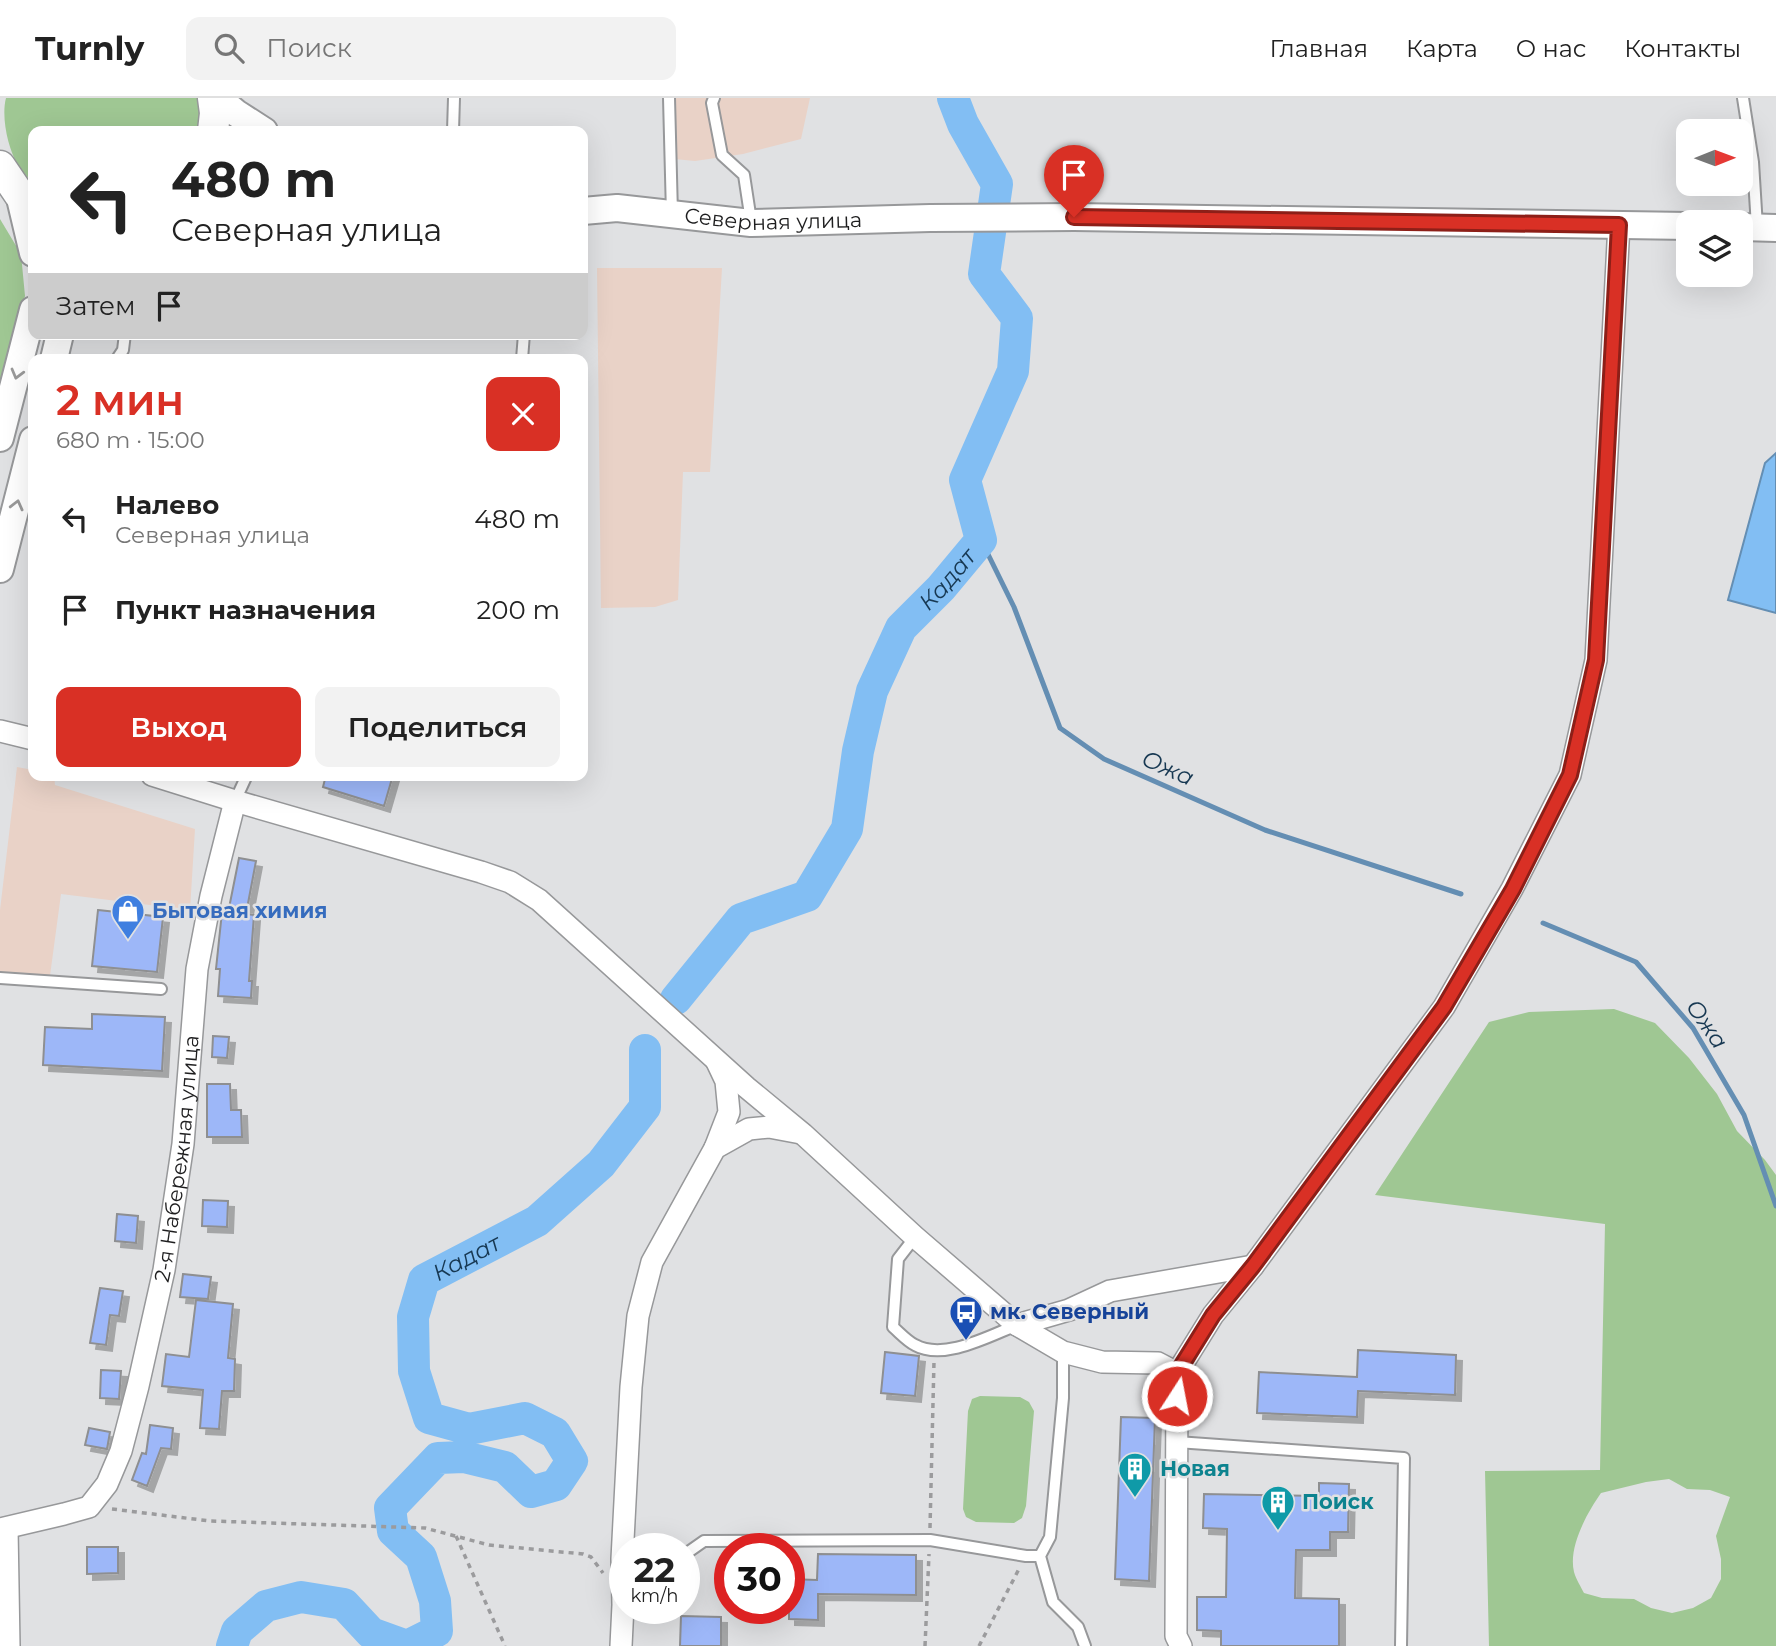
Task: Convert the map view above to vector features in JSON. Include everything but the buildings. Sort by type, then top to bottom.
[{"type":"main road","points":[[212,98],[215,113],[214,126]]},
{"type":"main road","points":[[0,166],[26,200]]},
{"type":"street","points":[[218,98],[256,126]]},
{"type":"street","name":"Северная улица","points":[[588,194],[617,208]]},
{"type":"street","name":"Северная улица","points":[[588,211],[617,208],[751,223],[1074,217],[1619,225]]},
{"type":"street","points":[[1181,1646],[1177,1636],[1177,1373],[1213,1315],[1253,1266],[1444,1007],[1513,889],[1570,775],[1596,660],[1619,225],[1676,226]]},
{"type":"street","points":[[0,438],[28,329]]},
{"type":"street","points":[[0,569],[28,460]]},
{"type":"street","points":[[0,731],[28,738]]},
{"type":"street","points":[[170,781],[510,882],[539,900],[746,1087],[803,1134],[915,1237],[1017,1325],[1063,1352],[1102,1362],[1158,1363],[1177,1373]]},
{"type":"street","name":"2-я Набережная улица","points":[[89,1507],[107,1484],[121,1451],[164,1270],[183,1144],[197,969],[234,802]]},
{"type":"street","points":[[624,1533],[631,1387],[638,1316],[652,1262],[715,1148],[729,1112],[726,1081],[717,1060]]},
{"type":"street","points":[[715,1148],[749,1129],[769,1127],[803,1134]]},
{"type":"street","points":[[1017,1325],[1069,1310],[1110,1291],[1253,1266]]},
{"type":"street","points":[[9,1646],[4,1529],[89,1507]]},
{"type":"street","points":[[621,1646],[622,1624]]},
{"type":"lane","points":[[453,126],[454,98]]},
{"type":"lane","points":[[669,98],[672,214]]},
{"type":"lane","points":[[714,98],[712,103],[722,155],[744,175],[751,223]]},
{"type":"lane","points":[[1743,98],[1753,162],[1758,227]]},
{"type":"lane","points":[[234,802],[244,781]]},
{"type":"lane","points":[[0,978],[161,989]]},
{"type":"lane","points":[[915,1237],[898,1259],[893,1327],[915,1345],[934,1351],[953,1349],[1017,1325]]},
{"type":"lane","points":[[1063,1352],[1063,1398],[1050,1537],[1040,1556],[1054,1602],[1078,1627],[1085,1646]]},
{"type":"lane","points":[[1177,1442],[1404,1458],[1401,1646]]},
{"type":"lane","points":[[700,1544],[704,1541],[930,1540],[1040,1556]]},
{"type":"path","points":[[926,1646],[934,1351]]},
{"type":"path","points":[[89,1507],[210,1521],[425,1528],[489,1545],[583,1554],[591,1557],[604,1575]]},
{"type":"path","points":[[456,1536],[505,1646]]},
{"type":"path","points":[[979,1646],[1026,1556]]},
{"type":"shaded area","points":[[675,98],[810,98],[801,139],[743,154],[695,161],[674,159]]},
{"type":"shaded area","points":[[597,268],[722,268],[710,472],[683,472],[678,600],[655,607],[601,608]]},
{"type":"shaded area","points":[[17,767],[28,769],[28,781],[55,781],[55,785],[195,829],[190,910],[61,894],[49,983],[0,979],[0,910]]},
{"type":"green space","points":[[6,98],[197,98],[200,115],[198,126],[28,126],[28,177],[11,150],[6,133]]},
{"type":"green space","points":[[0,219],[21,254],[25,296],[0,389]]},
{"type":"green space","points":[[1614,1009],[1655,1023],[1689,1058],[1717,1094],[1737,1131],[1776,1175],[1776,1646],[1489,1646],[1485,1471],[1600,1470],[1605,1224],[1375,1195],[1489,1022],[1529,1012]],"holes":[[[1669,1479],[1687,1489],[1710,1490],[1730,1497],[1716,1536],[1721,1559],[1721,1579],[1711,1598],[1693,1608],[1672,1613],[1651,1608],[1634,1599],[1602,1598],[1584,1593],[1574,1572],[1574,1552],[1585,1520],[1601,1493]]]},
{"type":"green space","points":[[980,1396],[1020,1397],[1029,1402],[1034,1411],[1026,1506],[1022,1518],[1014,1523],[976,1522],[966,1517],[963,1509],[968,1411],[972,1399]]},
{"type":"water","points":[[1776,453],[1776,613],[1728,600],[1765,463]]},
{"type":"waterway","name":"Кадат","points":[[676,999],[741,919],[807,896],[847,829],[858,751],[872,691],[901,628],[941,588],[981,540],[965,480],[1013,371],[1017,318],[984,274],[997,184],[963,124],[953,98]]},
{"type":"waterway","name":"Ожа","points":[[981,540],[1014,607],[1060,728],[1104,759],[1265,830],[1461,894]]},
{"type":"waterway","name":"Ожа","points":[[1543,923],[1636,962],[1693,1028],[1744,1115],[1776,1206]]},
{"type":"waterway","name":"Кадат","points":[[232,1646],[237,1631],[266,1606],[301,1597],[344,1604],[371,1633],[407,1646],[437,1631],[435,1601],[421,1557],[393,1531],[390,1508],[438,1458],[464,1457],[505,1467],[531,1492],[556,1485],[572,1461],[555,1433],[525,1418],[469,1429],[429,1418],[414,1371],[413,1317],[424,1280],[537,1221],[601,1164],[645,1107],[645,1050]]},
{"type":"place","name":"Бытовая химия","points":[[128,941]]},
{"type":"place","name":"мк. Северный","points":[[966,1342]]},
{"type":"place","name":"Новая","points":[[1135,1499]]},
{"type":"place","name":"Поиск","points":[[1278,1532]]},
{"type":"route","points":[[1074,217],[1619,225],[1596,660],[1570,775],[1513,889],[1444,1007],[1253,1266],[1213,1315],[1177,1373],[1177,1396]]}]
